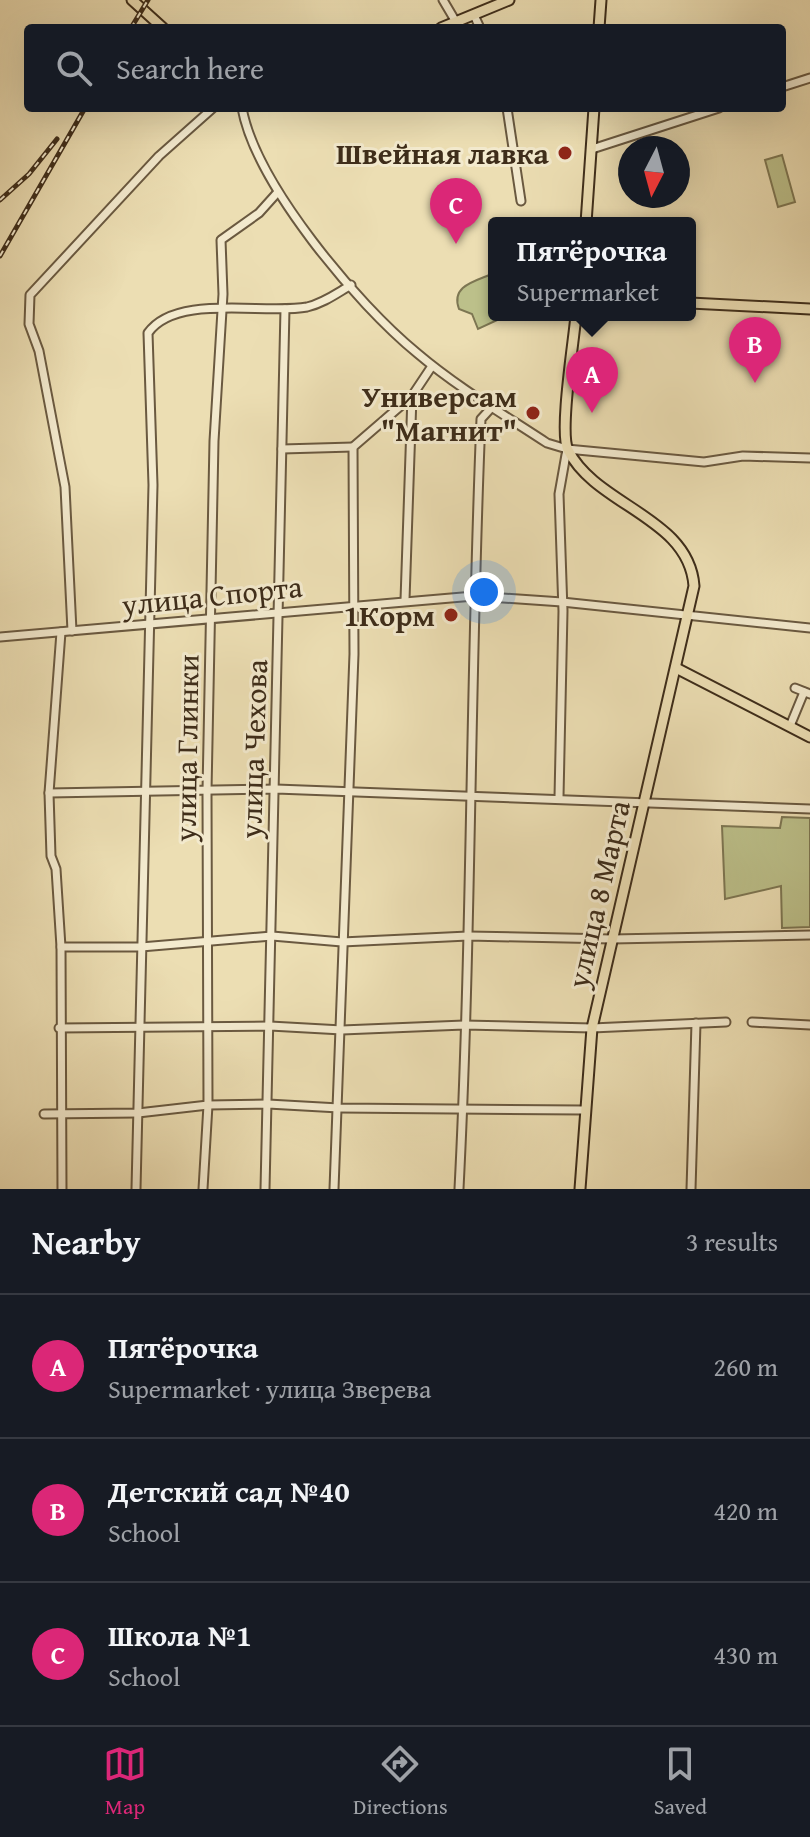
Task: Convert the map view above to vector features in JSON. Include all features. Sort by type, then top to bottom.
[{"type":"main road","points":[[132,0],[159,24]]},
{"type":"main road","points":[[451,24],[509,0]]},
{"type":"main road","points":[[599,24],[601,0]]},
{"type":"main road","points":[[586,217],[594,112]]},
{"type":"main road","points":[[696,303],[810,309]]},
{"type":"main road","points":[[567,449],[566,424],[575,321]]},
{"type":"main road","name":"улица 8 Марта","points":[[567,449],[593,477],[676,543],[692,569],[694,586],[592,1028],[583,1110],[580,1189]]},
{"type":"main road","points":[[676,668],[810,737]]},
{"type":"street","points":[[443,0],[456,22]]},
{"type":"street","points":[[474,15],[478,24]]},
{"type":"street","points":[[786,86],[810,78]]},
{"type":"street","points":[[72,631],[65,487],[39,351],[29,324],[30,295],[159,156],[208,112]]},
{"type":"street","points":[[243,112],[249,138],[277,193],[351,285],[432,366],[547,443],[567,449],[704,462],[743,456],[810,458]]},
{"type":"street","points":[[508,112],[521,201]]},
{"type":"street","points":[[592,149],[707,112]]},
{"type":"street","name":"улица Глинки","points":[[203,1189],[208,1105],[207,791],[220,308],[223,294],[221,240],[259,213],[277,193]]},
{"type":"street","points":[[136,1189],[147,626],[153,485],[148,333],[155,324],[188,312],[220,308],[285,309],[323,302],[351,285]]},
{"type":"street","name":"улица Чехова","points":[[265,1189],[281,612],[285,309]]},
{"type":"street","points":[[282,449],[353,447],[412,396],[432,366]]},
{"type":"street","points":[[405,600],[411,497],[412,396]]},
{"type":"street","points":[[459,1189],[481,419],[492,407]]},
{"type":"street","points":[[334,1189],[349,792],[353,447]]},
{"type":"street","points":[[559,797],[562,602],[559,494],[567,449]]},
{"type":"street","name":"улица Спорта","points":[[0,637],[474,596],[689,614],[810,628]]},
{"type":"street","points":[[61,632],[49,793],[51,856],[56,869],[61,947],[62,1189]]},
{"type":"street","points":[[790,726],[807,693],[795,688]]},
{"type":"street","points":[[49,793],[276,789],[472,797],[559,797],[644,804],[810,809]]},
{"type":"street","points":[[61,947],[141,947],[272,936],[342,942],[468,936],[612,939],[810,935]]},
{"type":"street","points":[[61,1028],[270,1026],[342,1030],[464,1025],[592,1028],[726,1022]]},
{"type":"street","points":[[752,1022],[810,1025]]},
{"type":"street","points":[[691,1189],[696,1023]]},
{"type":"street","points":[[44,1114],[138,1113],[208,1105],[268,1104],[339,1108],[583,1110]]},
{"type":"green space","points":[[782,155],[795,202],[778,207],[765,160]]},
{"type":"green space","points":[[488,276],[488,321],[495,321],[478,329],[472,314],[459,309],[458,294],[467,285]]},
{"type":"green space","points":[[782,817],[810,818],[810,927],[782,928],[781,886],[725,899],[722,826],[780,828]]},
{"type":"railway","points":[[133,24],[148,0]]},
{"type":"railway","points":[[0,256],[83,112]]},
{"type":"railway","points":[[0,200],[29,174],[57,139]]},
{"type":"place","name":"Швейная лавка","points":[[565,153]]},
{"type":"place","name":"Школа №1","points":[[456,244]]},
{"type":"place","name":"Детский сад №40","points":[[755,383]]},
{"type":"place","name":"Универсам \"Магнит\"","points":[[533,413]]},
{"type":"place","name":"Пятёрочка","points":[[592,413]]},
{"type":"place","name":"1Корм","points":[[451,615]]}]
